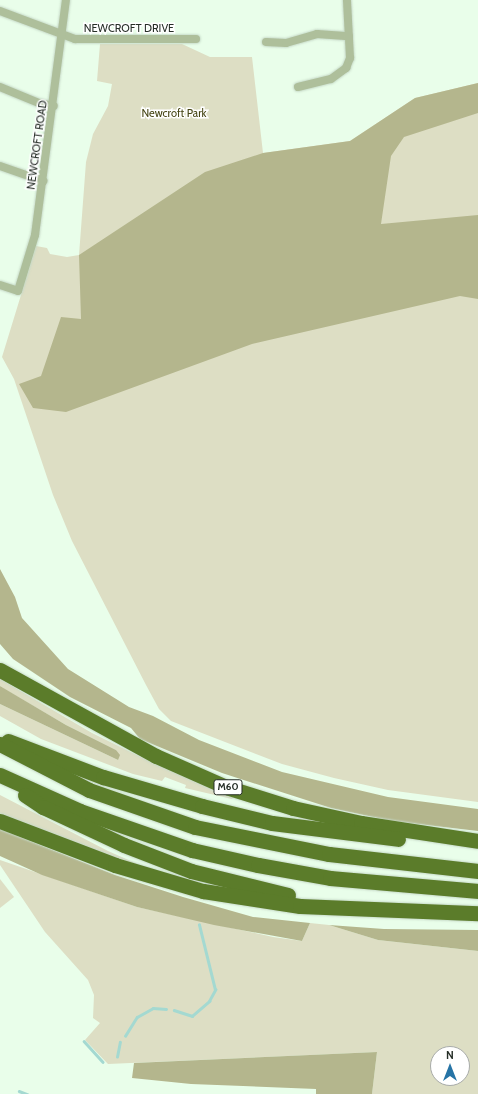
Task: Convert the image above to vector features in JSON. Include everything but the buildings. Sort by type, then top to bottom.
[{"type":"highway","name":"M60","points":[[0,670],[156,756],[226,787],[293,808],[354,822],[478,840]]},
{"type":"highway","name":"M60","points":[[0,737],[102,777],[202,806],[265,821],[374,836],[478,845]]},
{"type":"highway","points":[[0,744],[89,790],[195,827],[329,854],[478,871]]},
{"type":"highway","points":[[0,775],[80,812],[199,852],[330,878],[478,891]]},
{"type":"highway","points":[[0,779],[43,807],[124,845],[191,871],[269,892],[361,909]]},
{"type":"highway","points":[[0,821],[115,865],[203,891],[272,903],[361,909],[478,913]]},
{"type":"street","name":"NEWCROFT ROAD","points":[[0,285],[18,291],[35,235],[54,106],[66,0]]},
{"type":"street","points":[[298,87],[331,79],[346,68],[350,58],[347,0]]},
{"type":"street","name":"NEWCROFT DRIVE","points":[[0,11],[75,39],[196,39]]},
{"type":"street","points":[[266,42],[286,43],[317,34],[348,36]]},
{"type":"street","points":[[0,87],[39,104],[54,106]]},
{"type":"street","points":[[0,166],[43,181]]},
{"type":"green space","name":"Newcroft Park","points":[[100,44],[182,44],[210,57],[252,57],[263,153],[350,141],[415,98],[478,83],[478,802],[388,790],[334,778],[282,764],[171,721],[159,709],[72,541],[53,495],[14,379],[2,357],[36,246],[47,248],[50,254],[67,257],[79,255],[86,162],[93,134],[108,106],[112,84],[97,81]]},
{"type":"green space","points":[[478,83],[478,113],[404,137],[391,156],[381,224],[478,215],[478,299],[460,296],[252,344],[66,412],[33,408],[19,384],[41,376],[61,317],[81,319],[79,255],[205,172],[263,153],[350,141],[415,98]]},
{"type":"green space","points":[[0,569],[15,597],[22,618],[68,669],[129,707],[153,716],[199,740],[282,772],[388,797],[478,809],[478,831],[392,821],[331,808],[222,773],[140,739],[131,728],[70,697],[13,659],[0,644]]},
{"type":"green space","points":[[0,679],[92,733],[159,766],[234,796],[232,799],[185,788],[186,785],[165,777],[162,781],[133,774],[41,739],[0,716],[0,704],[118,760],[116,750],[66,725],[6,690],[0,686]]},
{"type":"green space","points":[[0,686],[66,725],[116,750],[120,755],[118,760],[0,704]]},
{"type":"green space","points":[[0,795],[108,851],[160,874],[0,816]]},
{"type":"green space","points":[[0,829],[115,875],[183,897],[253,917],[310,923],[302,941],[214,925],[137,907],[42,875],[0,856]]},
{"type":"green space","points":[[0,860],[137,907],[273,937],[302,941],[310,923],[329,925],[378,940],[478,951],[478,1094],[372,1094],[377,1052],[108,1064],[85,1040],[100,1023],[93,1018],[94,995],[88,980],[45,932],[0,865]]},
{"type":"green space","points":[[0,879],[14,897],[0,908]]},
{"type":"green space","points":[[329,925],[384,929],[478,930],[478,951],[378,940]]},
{"type":"green space","points":[[377,1052],[372,1094],[316,1094],[316,1089],[191,1084],[132,1078],[134,1063]]},
{"type":"waterway","points":[[174,1010],[192,1016],[209,1001],[215,990],[199,925]]},
{"type":"waterway","points":[[125,1036],[137,1017],[153,1008],[166,1009]]},
{"type":"waterway","points":[[84,1041],[103,1062]]},
{"type":"waterway","points":[[117,1057],[120,1042]]},
{"type":"waterway","points":[[19,1091],[27,1094]]}]
